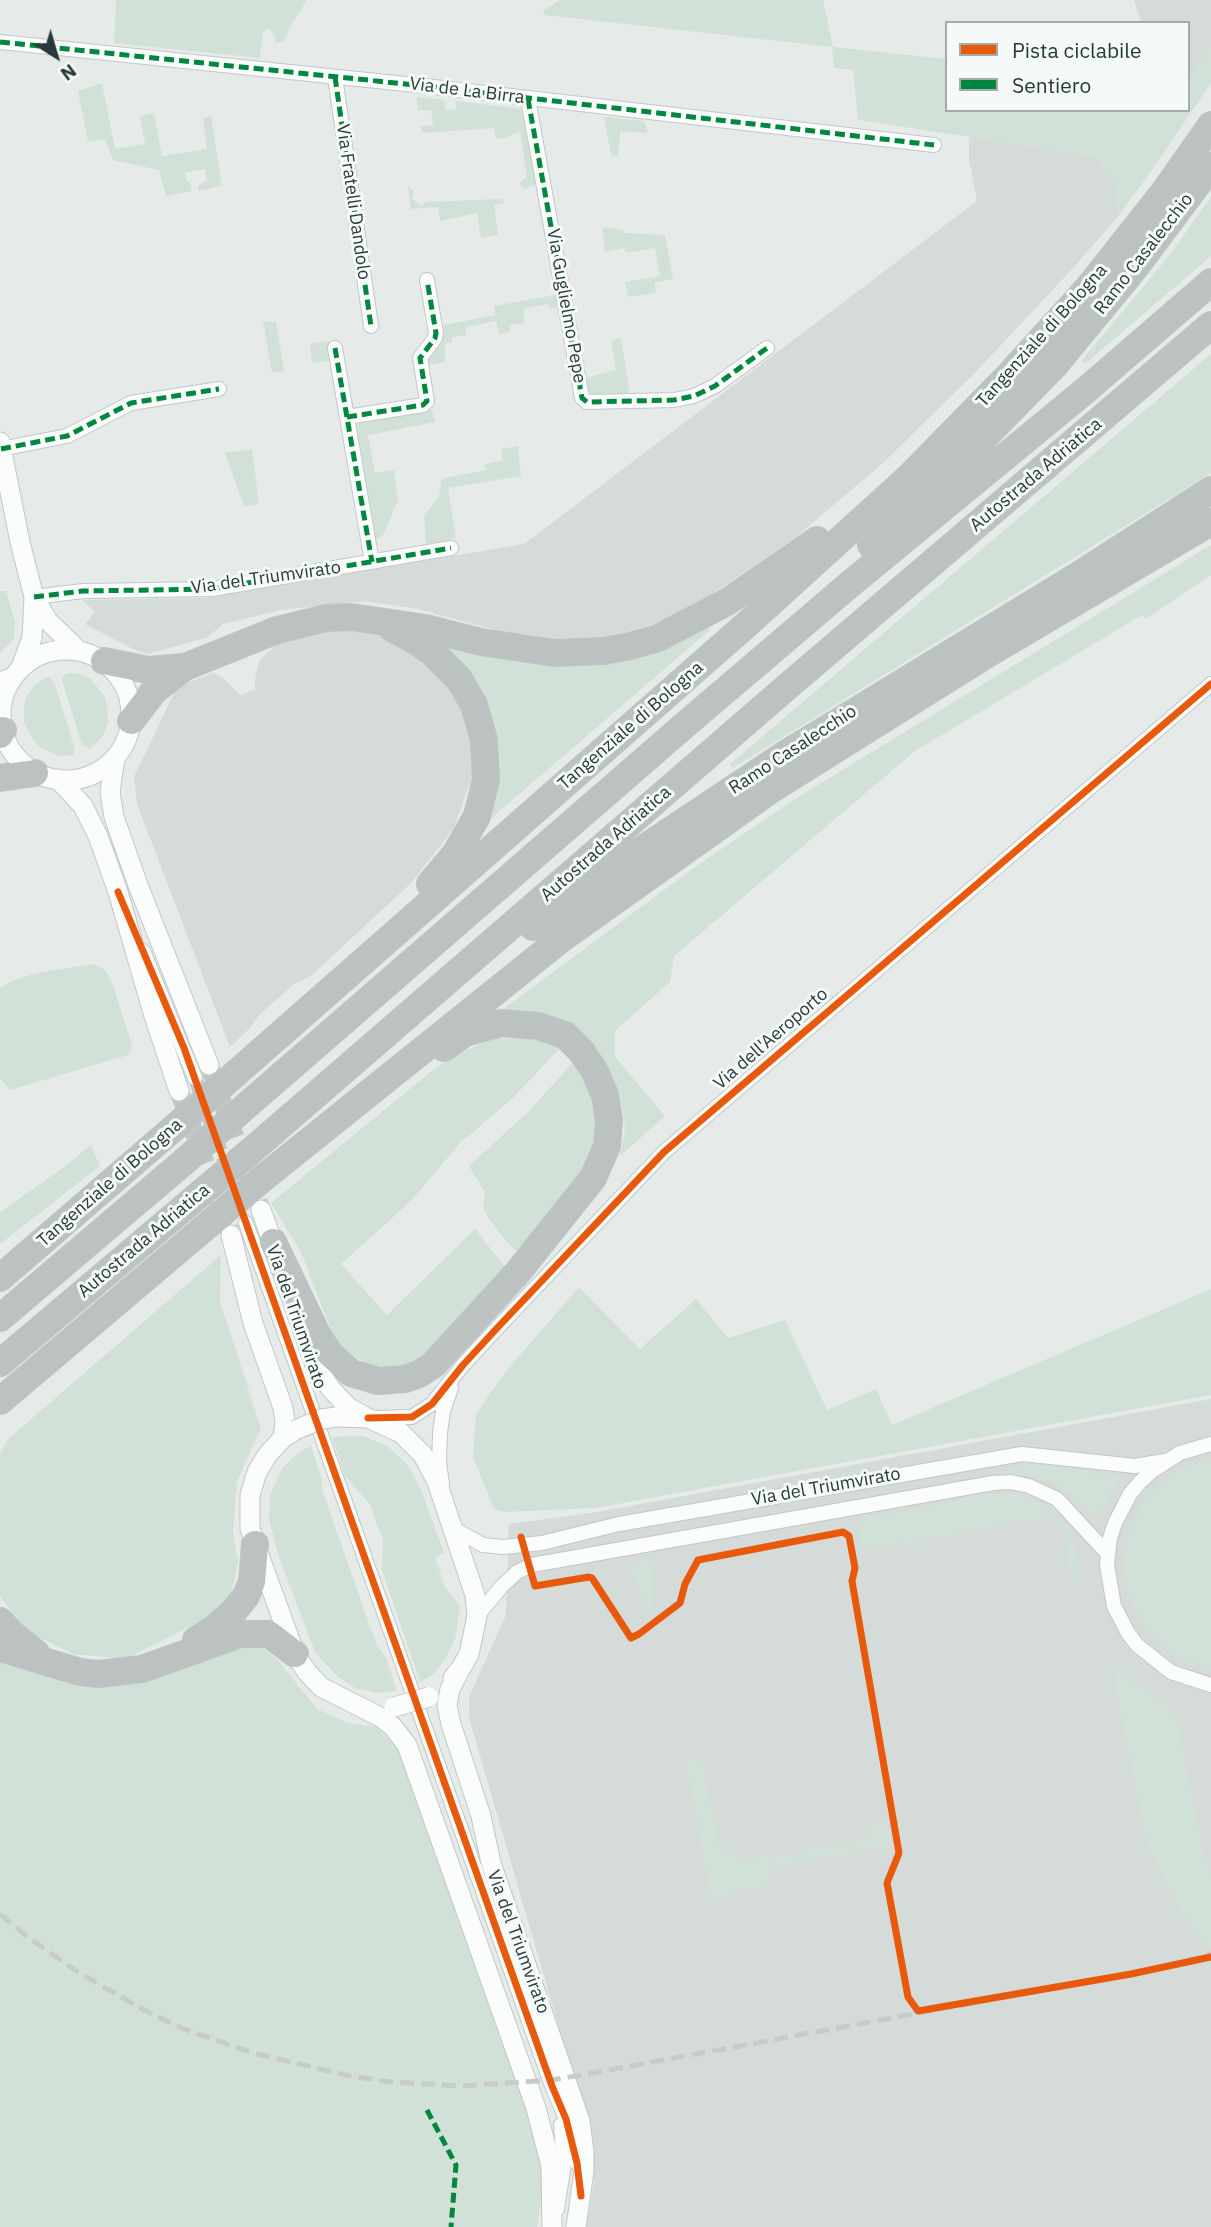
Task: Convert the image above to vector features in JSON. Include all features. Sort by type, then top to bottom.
[{"type":"highway","name":"Tangenziale di Bologna","points":[[0,1278],[168,1134],[210,1075],[291,1024],[756,616],[909,477],[1065,314],[1123,245],[1211,125]]},
{"type":"highway","name":"Ramo Casalecchio","points":[[686,724],[819,591],[971,451],[1054,366],[1122,284],[1211,166]]},
{"type":"highway","name":"Autostrada Adriatica","points":[[0,1318],[186,1160],[686,724],[849,585],[1086,390],[1211,282]]},
{"type":"highway","name":"Autostrada Adriatica","points":[[0,1363],[251,1151],[788,686],[1211,325]]},
{"type":"highway","points":[[131,720],[154,691],[186,667],[259,636],[326,618],[364,619],[426,628],[481,642],[554,653],[604,651],[658,638],[727,602],[799,554],[1010,374]]},
{"type":"highway","name":"Ramo Casalecchio","points":[[390,1031],[721,796],[848,714],[1074,578],[1211,490]]},
{"type":"highway","points":[[0,1401],[166,1261],[229,1227],[262,1179],[561,939],[769,791],[980,659],[1211,522]]},
{"type":"highway","points":[[291,1024],[423,891],[456,853],[477,817],[486,780],[487,762],[480,723],[468,693],[458,679],[419,643],[387,626],[364,619]]},
{"type":"highway","points":[[104,662],[148,670],[186,667]]},
{"type":"highway","points":[[0,778],[46,776]]},
{"type":"highway","points":[[272,1242],[317,1334],[340,1365],[351,1373],[378,1381],[405,1379],[419,1374],[439,1359],[564,1217],[593,1178],[607,1146],[609,1120],[605,1095],[594,1070],[581,1051],[565,1035],[538,1026],[501,1023],[465,1033],[300,1149]]},
{"type":"highway","points":[[0,1254],[168,1134]]},
{"type":"highway","points":[[0,1421],[166,1261]]},
{"type":"highway","points":[[155,1663],[214,1629],[234,1611],[246,1596],[252,1582],[255,1544]]},
{"type":"highway","points":[[0,1621],[12,1634],[51,1664]]},
{"type":"highway","points":[[0,1648],[80,1672],[98,1674],[130,1671],[240,1634],[269,1634],[295,1654]]},
{"type":"main road","points":[[1,446],[34,597],[34,626],[5,695],[1,726],[11,751],[26,768],[46,776],[72,780],[91,775],[115,758]]},
{"type":"main road","points":[[34,597],[48,621],[79,651],[104,662],[116,672],[125,687],[130,701],[131,720],[126,738],[115,758],[110,783],[111,807],[210,1075]]},
{"type":"main road","points":[[12,674],[36,656],[59,650],[79,651]]},
{"type":"main road","points":[[46,776],[88,814],[118,892],[179,1091]]},
{"type":"main road","name":"Via del Triumvirato","points":[[261,1210],[319,1371],[331,1390],[348,1407],[368,1419],[394,1429],[423,1455],[437,1482],[475,1595],[477,1616],[472,1643],[450,1689],[447,1705],[481,1816],[491,1863],[580,2120],[584,2152],[576,2227]]},
{"type":"main road","name":"Via del Triumvirato","points":[[229,1227],[253,1323],[281,1400],[289,1434]]},
{"type":"main road","name":"Via del Triumvirato","points":[[368,1419],[323,1419],[289,1434],[268,1454],[257,1472],[250,1494],[250,1528],[295,1654],[307,1672],[321,1687],[358,1705],[393,1727],[407,1745],[537,2108],[551,2166],[552,2227]]},
{"type":"main road","name":"Via del Triumvirato","points":[[358,1705],[373,1709],[394,1707],[429,1697],[449,1682],[461,1668]]},
{"type":"street","name":"Via de La Birra","points":[[0,42],[847,133],[934,145]]},
{"type":"street","name":"Via Fratelli Dandolo","points":[[335,77],[371,326]]},
{"type":"street","name":"Via Guglielmo Pepe","points":[[528,99],[582,398],[587,402],[674,400],[694,396],[715,386],[767,348]]},
{"type":"street","points":[[347,417],[423,405],[426,401],[420,358],[436,333],[427,280]]},
{"type":"street","points":[[335,348],[372,562]]},
{"type":"street","points":[[1,446],[67,436],[131,403],[219,389]]},
{"type":"street","name":"Via del Triumvirato","points":[[34,597],[83,591],[212,589],[451,548]]},
{"type":"street","name":"Via dell'Aeroporto","points":[[368,1419],[412,1417],[432,1404],[456,1373],[664,1152],[1211,684]]},
{"type":"street","points":[[138,885],[184,1048]]},
{"type":"street","points":[[118,892],[184,1048],[210,1075]]},
{"type":"street","name":"Via del Triumvirato","points":[[229,1227],[569,2129],[581,2196]]},
{"type":"street","name":"Via dell'Aeroporto","points":[[444,1504],[439,1462],[440,1433],[443,1411],[456,1373]]},
{"type":"street","points":[[1211,1444],[1195,1447],[1165,1461],[1130,1494],[1115,1523],[1108,1554],[1112,1599],[1120,1619],[1133,1639],[1149,1656],[1171,1672],[1211,1685]]},
{"type":"street","name":"Via del Triumvirato","points":[[452,1528],[483,1545],[503,1547],[542,1543],[619,1524],[1022,1454],[1135,1466],[1165,1461]]},
{"type":"street","name":"Via del Triumvirato","points":[[477,1616],[517,1572],[532,1565],[993,1483],[1011,1482],[1029,1486],[1057,1499],[1108,1554]]},
{"type":"street","name":"Via del Triumvirato","points":[[552,2086],[560,2122],[564,2164],[562,2188],[552,2227]]},
{"type":"shaded area","points":[[116,0],[307,0],[284,42],[275,43],[275,35],[269,29],[263,31],[260,58],[114,43]]},
{"type":"shaded area","points":[[560,0],[823,0],[833,47],[945,59],[945,112],[1190,112],[1190,80],[1211,48],[1211,83],[1119,215],[1115,181],[1095,156],[858,120],[853,70],[834,68],[832,47],[544,15],[543,11]]},
{"type":"shaded area","points":[[1134,0],[1211,0],[1211,48],[1190,80],[1190,21],[1141,21]]},
{"type":"shaded area","points":[[102,83],[115,149],[145,144],[140,116],[154,113],[162,156],[207,149],[203,118],[211,116],[222,186],[198,191],[198,186],[207,180],[205,169],[185,172],[192,191],[166,196],[159,170],[113,160],[105,139],[88,142],[78,91]]},
{"type":"shaded area","points":[[417,97],[444,100],[445,110],[456,109],[456,101],[521,109],[537,184],[524,189],[519,183],[527,177],[520,131],[496,139],[494,128],[423,133],[420,126],[433,125],[431,110],[418,110]]},
{"type":"shaded area","points":[[604,117],[644,121],[648,133],[620,131],[618,156],[611,155]]},
{"type":"shaded area","points":[[969,137],[1095,156],[1115,181],[1119,215],[973,375],[884,462],[796,537],[705,599],[659,622],[627,632],[597,638],[557,640],[518,636],[418,609],[364,601],[281,610],[223,624],[208,637],[148,654],[85,624],[95,612],[82,600],[205,598],[524,544],[977,201],[969,160]]},
{"type":"shaded area","points":[[408,186],[414,192],[411,198],[422,206],[426,202],[500,199],[506,203],[494,204],[498,235],[481,238],[477,213],[440,221],[438,207],[411,209]]},
{"type":"shaded area","points":[[1211,197],[1211,256],[1085,364],[1082,360],[1169,256]]},
{"type":"shaded area","points":[[602,227],[623,230],[624,233],[665,235],[673,279],[654,283],[656,293],[628,297],[625,282],[660,276],[655,248],[626,253],[624,248],[605,252]]},
{"type":"shaded area","points":[[556,295],[558,307],[550,308],[548,304],[523,309],[525,323],[509,325],[510,332],[499,334],[496,321],[466,327],[466,335],[452,337],[452,342],[445,344],[445,362],[428,365],[429,356],[443,342],[444,325],[495,315],[494,306]]},
{"type":"shaded area","points":[[263,321],[276,322],[284,371],[272,373]]},
{"type":"shaded area","points":[[621,338],[630,394],[590,394],[585,378],[616,370],[611,340]]},
{"type":"shaded area","points":[[329,341],[332,360],[312,363],[310,344]]},
{"type":"shaded area","points":[[1211,354],[1211,473],[733,768],[730,764]]},
{"type":"shaded area","points":[[432,410],[435,422],[368,435],[375,473],[394,470],[398,500],[383,535],[375,541],[356,426],[361,421]]},
{"type":"shaded area","points":[[518,446],[521,476],[448,488],[456,538],[426,544],[424,516],[439,496],[441,481],[486,470],[485,464],[503,460],[501,449]]},
{"type":"shaded area","points":[[252,449],[259,504],[244,506],[225,453]]},
{"type":"shaded area","points":[[1211,545],[1211,575],[1146,619],[1142,615],[915,751],[674,956],[670,982],[615,1031],[615,1057],[665,1116],[620,1156],[625,1129],[622,1107],[604,1062],[495,1015],[698,865],[795,799]]},
{"type":"shaded area","points":[[0,591],[6,591],[15,622],[14,638],[0,653]]},
{"type":"shaded area","points":[[707,627],[711,629],[489,820],[492,805],[445,643],[523,659]]},
{"type":"shaded area","points":[[349,629],[383,635],[430,662],[468,714],[477,786],[469,785],[454,828],[411,883],[311,976],[294,984],[259,1015],[230,1047],[137,804],[134,777],[175,691],[213,673],[223,678],[240,695],[255,690],[259,661],[277,644],[328,631]]},
{"type":"shaded area","points":[[81,674],[91,679],[105,697],[108,722],[103,736],[90,749],[82,745],[62,680],[64,675]]},
{"type":"shaded area","points":[[50,677],[55,685],[75,750],[73,755],[60,756],[39,747],[24,722],[27,696],[32,688]]},
{"type":"shaded area","points":[[92,964],[105,970],[113,985],[132,1047],[128,1055],[10,1090],[0,1078],[0,988],[14,980],[37,973]]},
{"type":"shaded area","points":[[493,1038],[546,1039],[561,1047],[513,1098],[460,1143],[411,1201],[341,1264],[387,1315],[475,1229],[506,1268],[427,1352],[415,1361],[398,1367],[370,1366],[348,1353],[334,1338],[301,1252],[271,1203],[433,1070],[449,1059]]},
{"type":"shaded area","points":[[575,1060],[595,1093],[598,1153],[520,1254],[488,1218],[483,1207],[485,1192],[469,1166],[530,1110]]},
{"type":"shaded area","points":[[91,1145],[100,1166],[0,1244],[0,1212]]},
{"type":"shaded area","points":[[221,1255],[220,1302],[261,1428],[237,1481],[233,1533],[238,1562],[231,1597],[205,1619],[125,1659],[73,1654],[24,1630],[0,1596],[0,1454],[8,1439]]},
{"type":"shaded area","points":[[579,1287],[640,1349],[696,1299],[728,1338],[785,1320],[827,1410],[876,1389],[892,1425],[1211,1289],[1211,1395],[596,1508],[504,1512],[494,1509],[473,1457],[476,1414],[506,1371]]},
{"type":"shaded area","points":[[1211,1399],[1211,2227],[586,2227],[594,2183],[583,2110],[469,1718],[469,1697],[506,1615],[509,1524],[597,1512]]},
{"type":"shaded area","points":[[363,1436],[387,1446],[407,1464],[421,1490],[444,1553],[435,1557],[445,1587],[460,1606],[455,1639],[445,1659],[434,1674],[420,1682],[382,1570],[383,1540],[369,1503],[345,1476],[332,1437]]},
{"type":"shaded area","points":[[311,1446],[322,1480],[322,1490],[377,1646],[386,1658],[397,1691],[377,1693],[355,1688],[336,1675],[315,1652],[279,1557],[269,1520],[270,1495],[282,1468],[298,1453]]},
{"type":"shaded area","points":[[1211,1460],[1211,1667],[1184,1659],[1146,1628],[1130,1599],[1124,1567],[1128,1535],[1150,1494],[1174,1473]]},
{"type":"shaded area","points":[[1046,1462],[1118,1479],[1098,1518],[1073,1495],[1045,1478],[992,1473]]},
{"type":"shaded area","points":[[996,1493],[1027,1496],[1060,1518],[1072,1535],[1078,1561],[1078,1586],[1072,1579],[1063,1527],[1045,1516],[862,1550],[856,1520]]},
{"type":"shaded area","points":[[647,1561],[653,1574],[651,1614],[628,1565]]},
{"type":"shaded area","points":[[239,1646],[261,1647],[277,1659],[317,1709],[348,1723],[376,1727],[402,1752],[536,2134],[544,2186],[537,2227],[0,2227],[0,1658],[52,1674]]},
{"type":"shaded area","points":[[1117,1671],[1160,1700],[1171,1710],[1178,1723],[1201,1844],[1211,1876],[1211,1946],[1205,1947],[1174,1899],[1147,1842],[1117,1691],[1114,1673]]},
{"type":"shaded area","points":[[701,1757],[719,1844],[724,1851],[738,1859],[751,1861],[853,1843],[862,1839],[876,1823],[888,1820],[893,1845],[771,1867],[768,1886],[715,1896],[711,1893],[685,1760]]},
{"type":"tunnel","points":[[209,1065],[261,1210]]},
{"type":"tunnel","points":[[195,1078],[229,1175]]},
{"type":"tunnel","points":[[179,1091],[231,1235]]},
{"type":"railway","points":[[0,1914],[78,1972],[142,2009],[184,2029],[253,2053],[350,2076],[390,2082],[461,2086],[552,2080],[582,2075],[1147,1971],[1211,1954]]},
{"type":"marked path","points":[[0,42],[425,86],[934,145]]},
{"type":"marked path","points":[[335,77],[371,326]]},
{"type":"marked path","points":[[528,99],[582,398],[587,402],[674,400],[694,396],[715,386],[767,348]]},
{"type":"marked path","points":[[347,417],[423,405],[427,401],[420,358],[436,333],[427,280]]},
{"type":"marked path","points":[[335,348],[372,562]]},
{"type":"marked path","points":[[1,449],[67,436],[131,403],[219,389]]},
{"type":"marked path","points":[[34,597],[83,591],[212,589],[451,548]]},
{"type":"marked path","points":[[427,2110],[456,2165],[451,2227]]},
{"type":"cycle path","points":[[368,1418],[412,1417],[432,1404],[463,1365],[664,1152],[1211,684]]},
{"type":"cycle path","points":[[118,892],[184,1048],[552,2086],[566,2119],[577,2163],[581,2196]]},
{"type":"cycle path","points":[[521,1537],[535,1586],[592,1578],[631,1638],[680,1603],[685,1584],[698,1560],[843,1532],[849,1536],[855,1568],[852,1581],[899,1853],[887,1883],[908,1997],[918,2011],[1131,1974],[1211,1957]]}]
